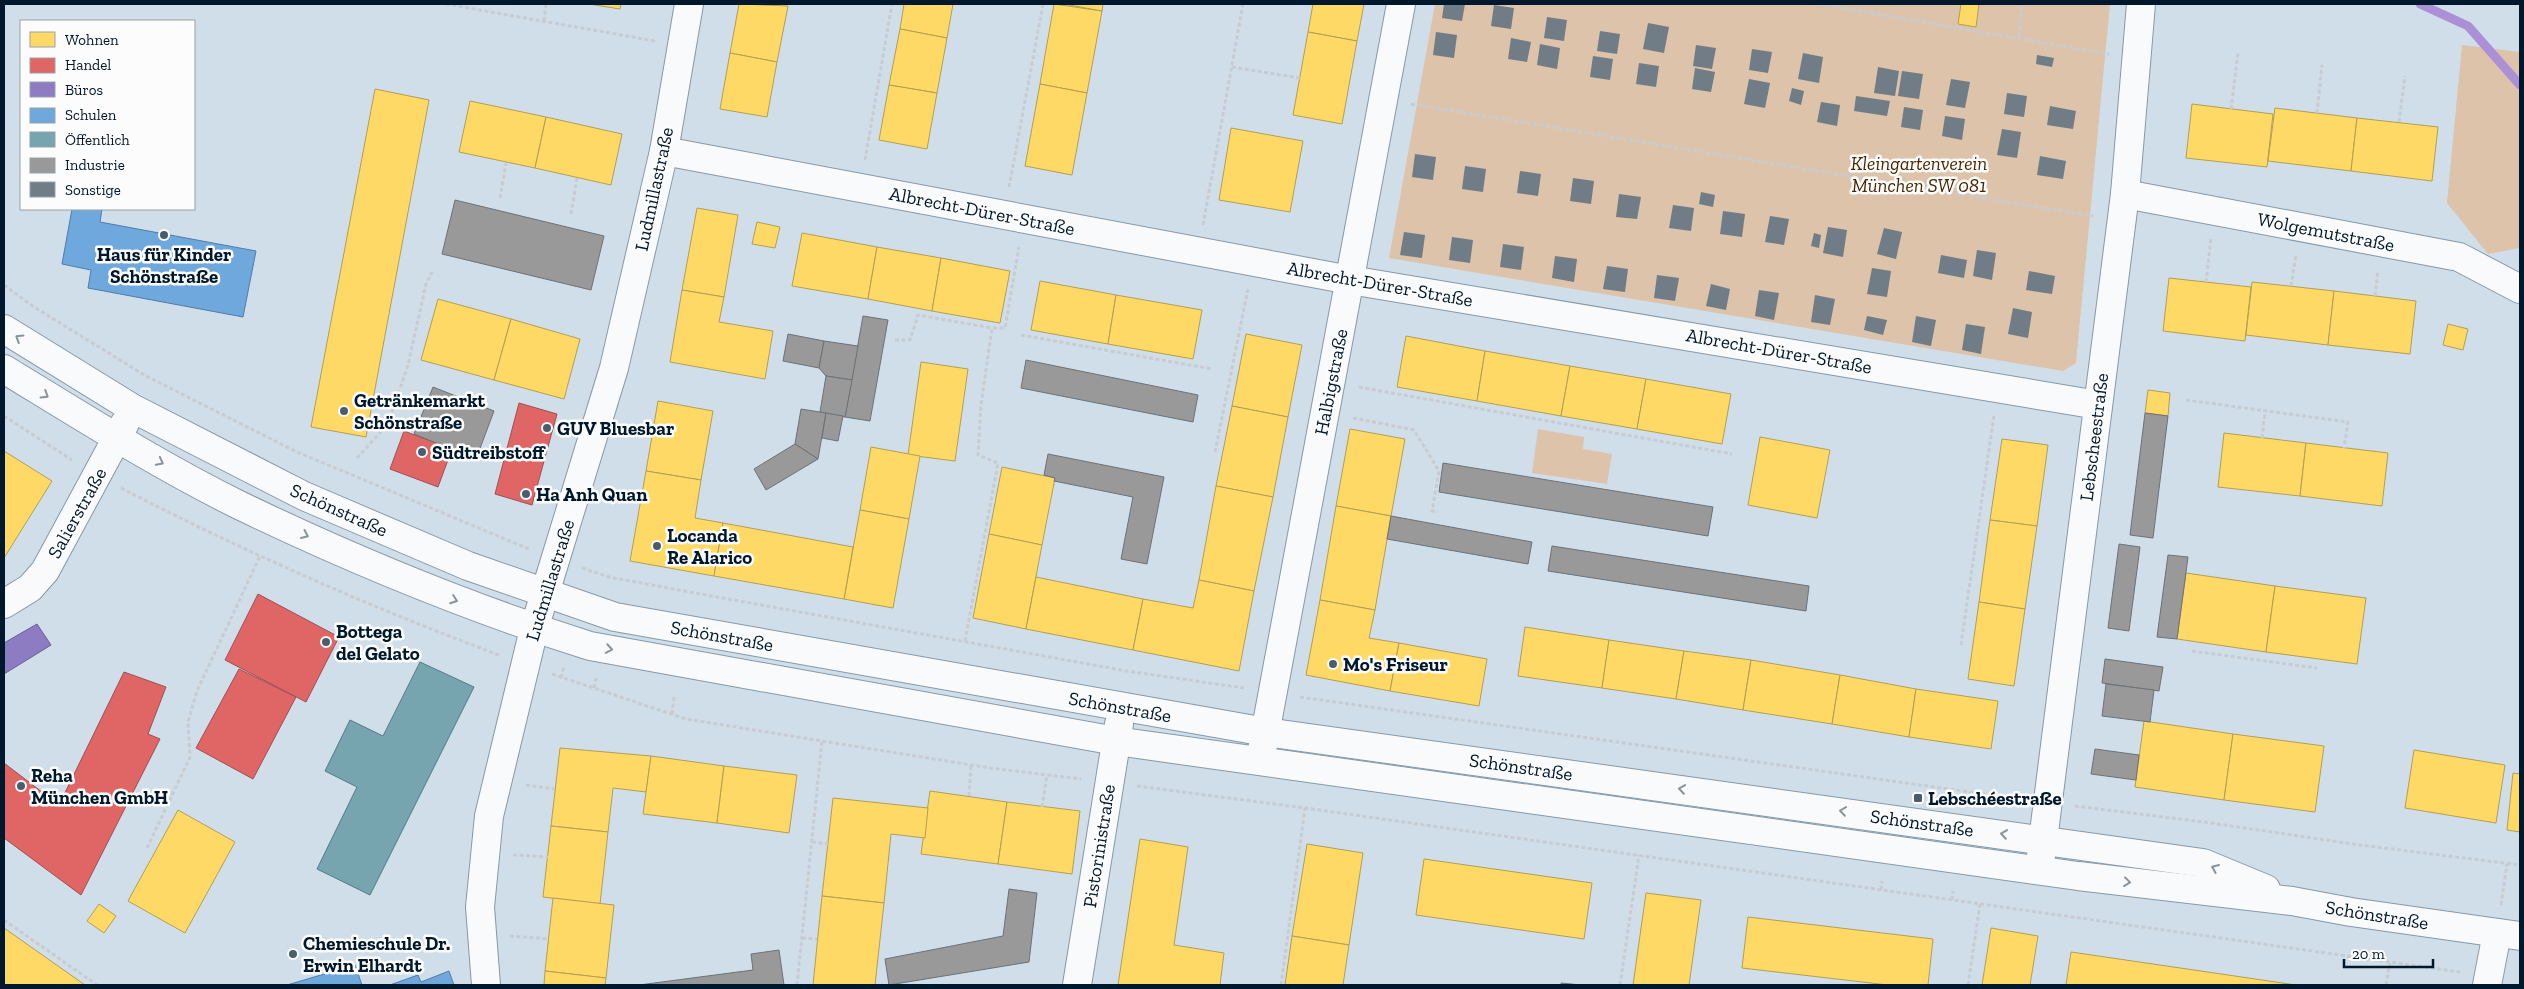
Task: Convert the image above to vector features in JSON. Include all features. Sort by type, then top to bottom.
[{"type":"street","name":"Ludmillastraße","points":[[486,985],[480,908],[489,816],[534,629],[614,368],[664,151],[689,4]]},
{"type":"street","name":"Halbigstraße","points":[[1260,761],[1401,4]]},
{"type":"street","name":"Lebscheestraße","points":[[2040,870],[2125,194],[2141,4]]},
{"type":"street","name":"Albrecht-Dürer-Straße","points":[[664,151],[1350,280],[2098,405]]},
{"type":"street","name":"Wolgemutstraße","points":[[2125,194],[2459,257],[2520,289]]},
{"type":"street","name":"Schönstraße","points":[[4,329],[132,408],[304,496],[468,566],[615,617],[1266,732],[2203,863],[2292,901]]},
{"type":"street","name":"Schönstraße","points":[[4,369],[117,439],[248,509],[440,594],[534,629],[590,646],[1116,741],[2040,870],[2292,901],[2351,912],[2509,934]]},
{"type":"street","name":"Salierstraße","points":[[4,604],[30,588],[44,571],[117,439],[132,408]]},
{"type":"street","name":"Pistorinistraße","points":[[1077,985],[1122,708]]},
{"type":"street","points":[[2487,985],[2509,934]]},
{"type":"path","points":[[446,4],[682,46]]},
{"type":"path","points":[[544,21],[546,4]]},
{"type":"path","points":[[865,158],[892,4]]},
{"type":"path","points":[[1010,183],[1043,4]]},
{"type":"path","points":[[1204,215],[1243,4]]},
{"type":"path","points":[[1819,4],[2107,53]]},
{"type":"path","points":[[2019,37],[2022,4]]},
{"type":"path","points":[[2231,109],[2238,52]]},
{"type":"path","points":[[2316,113],[2322,65]]},
{"type":"path","points":[[1232,67],[1300,78]]},
{"type":"path","points":[[2399,122],[2405,76]]},
{"type":"path","points":[[1417,105],[2089,216]]},
{"type":"path","points":[[500,198],[506,162]]},
{"type":"path","points":[[571,214],[577,178]]},
{"type":"path","points":[[2206,282],[2214,211]]},
{"type":"path","points":[[896,340],[910,340],[918,315],[992,328],[1005,328],[1019,245]]},
{"type":"path","points":[[1215,452],[1253,261]]},
{"type":"path","points":[[357,458],[388,424],[408,365],[426,284],[432,272]]},
{"type":"path","points":[[4,285],[34,307],[146,376],[297,452],[556,560],[609,577],[684,592],[1127,670],[1274,693],[2047,803],[2204,822],[2360,846],[2520,865]]},
{"type":"path","points":[[965,641],[998,463],[978,455],[981,405],[992,328]]},
{"type":"path","points":[[1021,335],[1212,369]]},
{"type":"path","points":[[1351,386],[1732,454]]},
{"type":"path","points":[[2186,400],[2348,422],[2344,448]]},
{"type":"path","points":[[2262,438],[2265,411]]},
{"type":"path","points":[[1346,417],[1414,430],[1439,471],[1432,511],[1438,512]]},
{"type":"path","points":[[1961,645],[1992,423]]},
{"type":"path","points":[[147,848],[190,757],[188,722],[197,691],[260,556]]},
{"type":"path","points":[[608,583],[609,577]]},
{"type":"path","points":[[684,592],[684,597]]},
{"type":"path","points":[[2192,651],[2317,668]]},
{"type":"path","points":[[594,688],[596,678]]},
{"type":"path","points":[[672,714],[674,697]]},
{"type":"path","points":[[797,985],[822,741]]},
{"type":"path","points":[[968,796],[971,765]]},
{"type":"path","points":[[1042,806],[1046,775]]},
{"type":"path","points":[[1958,799],[1959,790]]},
{"type":"path","points":[[1281,985],[1305,808]]},
{"type":"path","points":[[812,842],[828,844]]},
{"type":"path","points":[[1620,985],[1639,855]]},
{"type":"path","points":[[2507,864],[2509,934]]},
{"type":"path","points":[[1882,881],[1882,890]]},
{"type":"path","points":[[1952,900],[1953,891]]},
{"type":"path","points":[[1968,985],[1980,904]]},
{"type":"path","points":[[4,920],[97,985]]},
{"type":"path","points":[[482,934],[549,939]]},
{"type":"path","points":[[802,938],[817,939]]},
{"type":"path","points":[[2386,985],[2390,963]]},
{"type":"green space","name":"Kleingartenverein München SW 081","points":[[1435,4],[2110,4],[2076,363],[2063,371],[1389,258]]},
{"type":"green space","points":[[2462,45],[2520,52],[2520,248],[2488,254],[2447,203]]},
{"type":"green space","points":[[1538,429],[1584,437],[1583,449],[1612,454],[1607,484],[1532,473]]},
{"type":"building: Wohnen","points":[[589,4],[621,4],[620,9]]},
{"type":"building: Wohnen","points":[[739,4],[788,6],[777,62],[730,53]]},
{"type":"building: Wohnen","points":[[904,4],[953,4],[947,38],[900,29]]},
{"type":"building: Wohnen","points":[[1054,4],[1102,11],[1087,93],[1040,84]]},
{"type":"building: Wohnen","points":[[1064,4],[1103,4],[1102,11]]},
{"type":"building: Wohnen","points":[[1313,4],[1364,4],[1357,41],[1308,32]]},
{"type":"building: Wohnen","points":[[1961,4],[1979,4],[1976,27],[1958,24]]},
{"type":"building: Wohnen","points":[[900,29],[947,38],[937,93],[889,85]]},
{"type":"building: Wohnen","points":[[1308,32],[1357,41],[1342,124],[1293,115]]},
{"type":"building: Wohnen","points":[[730,53],[777,62],[767,117],[720,109]]},
{"type":"building: Wohnen","points":[[1040,84],[1087,93],[1072,175],[1025,166]]},
{"type":"building: Wohnen","points":[[889,85],[937,93],[927,149],[879,140]]},
{"type":"building: Wohnen","points":[[375,89],[429,100],[366,437],[311,427]]},
{"type":"building: Wohnen","points":[[470,101],[546,117],[535,168],[459,152]]},
{"type":"building: Wohnen","points":[[2192,104],[2273,114],[2267,167],[2186,158]]},
{"type":"building: Wohnen","points":[[2275,108],[2357,118],[2351,171],[2268,161]]},
{"type":"building: Wohnen","points":[[546,117],[622,134],[611,185],[535,168]]},
{"type":"building: Wohnen","points":[[2357,118],[2438,127],[2432,181],[2351,171]]},
{"type":"building: Wohnen","points":[[1231,128],[1303,141],[1290,212],[1219,200]]},
{"type":"building: Wohnen","points":[[697,208],[738,215],[724,297],[682,290]]},
{"type":"building: Wohnen","points":[[757,222],[780,227],[775,248],[752,244]]},
{"type":"building: Wohnen","points":[[802,233],[877,247],[868,299],[792,286]]},
{"type":"building: Wohnen","points":[[877,247],[941,258],[932,311],[868,299]]},
{"type":"building: Wohnen","points":[[941,258],[1010,271],[1000,323],[932,311]]},
{"type":"building: Wohnen","points":[[2169,278],[2251,287],[2245,341],[2163,331]]},
{"type":"building: Wohnen","points":[[1040,281],[1116,295],[1108,344],[1031,330]]},
{"type":"building: Wohnen","points":[[2252,282],[2334,291],[2328,345],[2246,335]]},
{"type":"building: Wohnen","points":[[682,290],[724,297],[719,322],[773,331],[765,379],[670,362]]},
{"type":"building: Wohnen","points":[[2334,291],[2416,301],[2410,354],[2328,345]]},
{"type":"building: Wohnen","points":[[1116,295],[1202,310],[1193,359],[1108,344]]},
{"type":"building: Wohnen","points":[[438,299],[511,319],[494,380],[421,360]]},
{"type":"building: Wohnen","points":[[511,319],[580,339],[564,399],[494,380]]},
{"type":"building: Wohnen","points":[[2448,324],[2468,329],[2463,350],[2443,345]]},
{"type":"building: Wohnen","points":[[1246,334],[1302,345],[1288,417],[1232,406]]},
{"type":"building: Wohnen","points":[[1406,336],[1485,351],[1477,401],[1397,387]]},
{"type":"building: Wohnen","points":[[1485,351],[1570,366],[1561,416],[1477,401]]},
{"type":"building: Wohnen","points":[[921,362],[968,369],[955,461],[908,455]]},
{"type":"building: Wohnen","points":[[1570,366],[1646,379],[1637,429],[1561,416]]},
{"type":"building: Wohnen","points":[[1646,379],[1731,394],[1722,444],[1637,429]]},
{"type":"building: Wohnen","points":[[2148,390],[2170,393],[2168,416],[2145,413]]},
{"type":"building: Wohnen","points":[[658,401],[713,411],[701,480],[646,471]]},
{"type":"building: Wohnen","points":[[1232,406],[1288,417],[1273,497],[1216,486]]},
{"type":"building: Wohnen","points":[[1350,429],[1405,439],[1391,516],[1336,506]]},
{"type":"building: Wohnen","points":[[2224,433],[2306,443],[2300,496],[2218,487]]},
{"type":"building: Wohnen","points":[[1760,437],[1830,450],[1817,518],[1748,505]]},
{"type":"building: Wohnen","points":[[2002,439],[2048,445],[2037,526],[1990,520]]},
{"type":"building: Wohnen","points":[[2306,443],[2388,453],[2382,506],[2300,496]]},
{"type":"building: Wohnen","points":[[871,447],[920,456],[909,519],[860,510]]},
{"type":"building: Wohnen","points":[[4,451],[52,481],[4,558]]},
{"type":"building: Wohnen","points":[[1002,467],[1055,478],[1042,545],[989,534]]},
{"type":"building: Wohnen","points":[[646,471],[701,480],[695,518],[723,523],[714,576],[630,561]]},
{"type":"building: Wohnen","points":[[1216,486],[1273,497],[1254,591],[1199,580]]},
{"type":"building: Wohnen","points":[[1336,506],[1391,516],[1375,610],[1320,600]]},
{"type":"building: Wohnen","points":[[860,510],[909,519],[893,608],[844,599]]},
{"type":"building: Wohnen","points":[[1990,520],[2037,526],[2025,609],[1979,602]]},
{"type":"building: Wohnen","points":[[723,523],[853,547],[844,599],[714,576]]},
{"type":"building: Wohnen","points":[[989,534],[1042,545],[1026,629],[973,618]]},
{"type":"building: Wohnen","points":[[2186,573],[2275,586],[2266,652],[2177,639]]},
{"type":"building: Wohnen","points":[[1036,577],[1143,599],[1133,650],[1026,629]]},
{"type":"building: Wohnen","points":[[1199,580],[1254,591],[1239,671],[1133,650],[1143,599],[1193,608]]},
{"type":"building: Wohnen","points":[[2275,586],[2366,598],[2357,664],[2266,652]]},
{"type":"building: Wohnen","points":[[1320,600],[1375,610],[1369,638],[1399,643],[1390,691],[1306,675]]},
{"type":"building: Wohnen","points":[[1979,602],[2025,609],[2014,686],[1968,679]]},
{"type":"building: Wohnen","points":[[1525,627],[1609,640],[1602,688],[1518,676]]},
{"type":"building: Wohnen","points":[[1609,640],[1684,651],[1676,699],[1602,688]]},
{"type":"building: Wohnen","points":[[1399,643],[1487,659],[1479,706],[1390,691]]},
{"type":"building: Wohnen","points":[[1684,651],[1751,660],[1743,710],[1676,699]]},
{"type":"building: Wohnen","points":[[1751,660],[1840,675],[1832,724],[1743,710]]},
{"type":"building: Wohnen","points":[[1840,675],[1916,689],[1909,737],[1832,724]]},
{"type":"building: Wohnen","points":[[1916,689],[1998,701],[1991,749],[1909,737]]},
{"type":"building: Wohnen","points":[[2144,721],[2233,734],[2224,800],[2135,787]]},
{"type":"building: Wohnen","points":[[2233,734],[2324,746],[2315,812],[2224,800]]},
{"type":"building: Wohnen","points":[[560,748],[651,756],[646,792],[613,788],[608,832],[551,826]]},
{"type":"building: Wohnen","points":[[2414,750],[2505,765],[2496,823],[2405,808]]},
{"type":"building: Wohnen","points":[[651,756],[724,766],[717,823],[643,814]]},
{"type":"building: Wohnen","points":[[724,766],[797,775],[789,833],[717,823]]},
{"type":"building: Wohnen","points":[[2513,773],[2520,774],[2520,832],[2507,830]]},
{"type":"building: Wohnen","points":[[930,791],[1007,802],[998,864],[921,854]]},
{"type":"building: Wohnen","points":[[833,798],[928,808],[925,838],[891,834],[884,903],[822,896]]},
{"type":"building: Wohnen","points":[[1007,802],[1080,811],[1072,874],[998,864]]},
{"type":"building: Wohnen","points":[[178,810],[235,842],[185,933],[128,901]]},
{"type":"building: Wohnen","points":[[551,826],[608,832],[600,904],[543,897]]},
{"type":"building: Wohnen","points":[[1140,839],[1188,847],[1174,945],[1224,953],[1220,985],[1118,985]]},
{"type":"building: Wohnen","points":[[1307,844],[1363,853],[1349,945],[1292,936]]},
{"type":"building: Wohnen","points":[[1424,859],[1592,883],[1584,939],[1416,915]]},
{"type":"building: Wohnen","points":[[1646,893],[1701,900],[1689,985],[1633,985]]},
{"type":"building: Wohnen","points":[[822,896],[884,903],[875,985],[813,985]]},
{"type":"building: Wohnen","points":[[553,898],[614,905],[606,978],[545,971]]},
{"type":"building: Wohnen","points":[[99,904],[116,916],[104,933],[87,921]]},
{"type":"building: Wohnen","points":[[1748,917],[1933,939],[1928,985],[1888,985],[1742,968]]},
{"type":"building: Wohnen","points":[[4,928],[85,985],[4,985]]},
{"type":"building: Wohnen","points":[[1991,928],[2038,936],[2030,985],[1982,985]]},
{"type":"building: Wohnen","points":[[1292,936],[1349,945],[1343,985],[1285,985]]},
{"type":"building: Wohnen","points":[[2071,952],[2228,975],[2296,985],[2066,985]]},
{"type":"building: Wohnen","points":[[545,971],[606,978],[605,985],[544,985]]},
{"type":"building: Handel","points":[[519,403],[557,414],[532,505],[495,494]]},
{"type":"building: Handel","points":[[404,431],[452,449],[438,487],[390,469]]},
{"type":"building: Handel","points":[[258,594],[339,637],[306,702],[225,660]]},
{"type":"building: Handel","points":[[239,669],[296,697],[253,779],[196,748]]},
{"type":"building: Handel","points":[[124,672],[166,687],[148,734],[160,739],[81,895],[4,838],[4,763],[59,805]]},
{"type":"building: Büros","points":[[37,624],[51,645],[4,674],[4,643]]},
{"type":"building: Schulen","points":[[72,210],[102,210],[100,222],[256,251],[243,317],[88,288],[91,270],[62,264]]},
{"type":"building: Schulen","points":[[355,965],[362,985],[287,985]]},
{"type":"building: Schulen","points":[[449,971],[454,985],[390,985],[418,975],[421,982]]},
{"type":"building: Öffentlich","points":[[420,662],[474,687],[370,895],[317,869],[357,787],[325,771],[350,720],[383,736]]},
{"type":"building: Industrie","points":[[455,200],[604,236],[591,290],[442,254]]},
{"type":"building: Industrie","points":[[863,316],[888,320],[870,421],[845,417]]},
{"type":"building: Industrie","points":[[788,334],[824,341],[819,368],[783,361]]},
{"type":"building: Industrie","points":[[824,341],[858,346],[852,380],[826,376],[819,368]]},
{"type":"building: Industrie","points":[[1026,360],[1198,395],[1193,422],[1021,388]]},
{"type":"building: Industrie","points":[[826,376],[852,380],[845,417],[820,412]]},
{"type":"building: Industrie","points":[[433,387],[494,411],[476,459],[414,434]]},
{"type":"building: Industrie","points":[[801,409],[826,413],[818,459],[795,444]]},
{"type":"building: Industrie","points":[[826,413],[843,416],[838,441],[822,438]]},
{"type":"building: Industrie","points":[[2145,413],[2168,416],[2153,538],[2130,535]]},
{"type":"building: Industrie","points":[[795,444],[818,459],[766,490],[754,469]]},
{"type":"building: Industrie","points":[[1048,454],[1164,477],[1147,564],[1121,559],[1133,497],[1054,481],[1055,478],[1044,475]]},
{"type":"building: Industrie","points":[[1443,463],[1713,507],[1708,536],[1439,492]]},
{"type":"building: Industrie","points":[[1391,516],[1532,542],[1528,564],[1387,539]]},
{"type":"building: Industrie","points":[[2119,544],[2140,547],[2129,631],[2108,628]]},
{"type":"building: Industrie","points":[[1552,546],[1809,586],[1806,611],[1548,571]]},
{"type":"building: Industrie","points":[[2168,555],[2188,557],[2177,639],[2157,637]]},
{"type":"building: Industrie","points":[[2105,659],[2163,667],[2159,691],[2102,683]]},
{"type":"building: Industrie","points":[[2106,684],[2154,690],[2150,722],[2102,716]]},
{"type":"building: Industrie","points":[[2095,749],[2139,755],[2136,780],[2091,774]]},
{"type":"building: Industrie","points":[[1009,889],[1037,893],[1029,962],[889,985],[885,959],[1003,936]]},
{"type":"building: Industrie","points":[[779,950],[784,985],[639,985],[753,970],[751,954]]},
{"type":"building: Industrie","points":[[1561,983],[1581,985],[1561,985]]},
{"type":"building: Sonstige","points":[[1444,4],[1465,4],[1462,21],[1442,18]]},
{"type":"building: Sonstige","points":[[1494,5],[1514,8],[1511,29],[1491,26]]},
{"type":"building: Sonstige","points":[[1547,17],[1567,20],[1564,41],[1544,38]]},
{"type":"building: Sonstige","points":[[1648,23],[1669,27],[1664,53],[1643,49]]},
{"type":"building: Sonstige","points":[[1600,31],[1620,34],[1617,54],[1597,51]]},
{"type":"building: Sonstige","points":[[1436,32],[1457,35],[1454,58],[1433,55]]},
{"type":"building: Sonstige","points":[[1511,38],[1531,42],[1527,62],[1508,59]]},
{"type":"building: Sonstige","points":[[1540,44],[1560,48],[1557,69],[1537,65]]},
{"type":"building: Sonstige","points":[[1696,45],[1716,48],[1712,69],[1693,66]]},
{"type":"building: Sonstige","points":[[1752,49],[1772,52],[1768,73],[1749,70]]},
{"type":"building: Sonstige","points":[[1803,53],[1823,57],[1819,83],[1798,79]]},
{"type":"building: Sonstige","points":[[2037,55],[2054,58],[2052,67],[2036,64]]},
{"type":"building: Sonstige","points":[[1593,56],[1613,59],[1610,80],[1590,77]]},
{"type":"building: Sonstige","points":[[1639,63],[1659,66],[1656,87],[1636,84]]},
{"type":"building: Sonstige","points":[[1878,67],[1899,71],[1895,96],[1874,93]]},
{"type":"building: Sonstige","points":[[1695,68],[1715,72],[1711,92],[1692,89]]},
{"type":"building: Sonstige","points":[[1902,71],[1923,74],[1919,99],[1898,96]]},
{"type":"building: Sonstige","points":[[1749,79],[1770,83],[1765,108],[1744,104]]},
{"type":"building: Sonstige","points":[[1951,79],[1970,82],[1965,108],[1946,105]]},
{"type":"building: Sonstige","points":[[1792,88],[1804,91],[1801,105],[1789,101]]},
{"type":"building: Sonstige","points":[[2007,93],[2027,96],[2024,117],[2004,114]]},
{"type":"building: Sonstige","points":[[1856,96],[1890,101],[1887,116],[1854,111]]},
{"type":"building: Sonstige","points":[[1821,102],[1840,105],[1837,126],[1817,122]]},
{"type":"building: Sonstige","points":[[2050,106],[2076,111],[2073,129],[2047,125]]},
{"type":"building: Sonstige","points":[[1904,107],[1923,110],[1920,130],[1901,127]]},
{"type":"building: Sonstige","points":[[1945,116],[1965,119],[1962,140],[1942,136]]},
{"type":"building: Sonstige","points":[[2002,129],[2021,132],[2017,158],[1997,155]]},
{"type":"building: Sonstige","points":[[1415,154],[1436,157],[1433,180],[1412,177]]},
{"type":"building: Sonstige","points":[[2040,156],[2066,161],[2063,179],[2037,175]]},
{"type":"building: Sonstige","points":[[1465,166],[1486,169],[1483,192],[1462,189]]},
{"type":"building: Sonstige","points":[[1520,171],[1541,174],[1538,196],[1517,193]]},
{"type":"building: Sonstige","points":[[1573,178],[1594,181],[1591,204],[1570,201]]},
{"type":"building: Sonstige","points":[[1701,192],[1715,195],[1713,207],[1699,204]]},
{"type":"building: Sonstige","points":[[1619,194],[1641,197],[1637,219],[1616,217]]},
{"type":"building: Sonstige","points":[[1673,205],[1694,208],[1691,231],[1669,228]]},
{"type":"building: Sonstige","points":[[1723,211],[1745,214],[1742,237],[1720,234]]},
{"type":"building: Sonstige","points":[[1770,216],[1789,219],[1784,245],[1765,242]]},
{"type":"building: Sonstige","points":[[1828,227],[1847,230],[1843,257],[1823,253]]},
{"type":"building: Sonstige","points":[[1884,228],[1902,232],[1896,259],[1877,254]]},
{"type":"building: Sonstige","points":[[1404,232],[1425,235],[1422,258],[1400,255]]},
{"type":"building: Sonstige","points":[[1814,233],[1821,235],[1819,248],[1811,246]]},
{"type":"building: Sonstige","points":[[1452,237],[1473,240],[1470,263],[1449,260]]},
{"type":"building: Sonstige","points":[[1503,244],[1524,247],[1521,270],[1500,267]]},
{"type":"building: Sonstige","points":[[1977,250],[1996,253],[1992,280],[1973,276]]},
{"type":"building: Sonstige","points":[[1941,255],[1967,260],[1964,278],[1938,273]]},
{"type":"building: Sonstige","points":[[1555,256],[1577,259],[1574,282],[1552,278]]},
{"type":"building: Sonstige","points":[[1607,266],[1628,269],[1625,292],[1603,289]]},
{"type":"building: Sonstige","points":[[1872,268],[1891,271],[1887,297],[1867,294]]},
{"type":"building: Sonstige","points":[[2029,271],[2055,276],[2052,294],[2026,290]]},
{"type":"building: Sonstige","points":[[1657,275],[1679,278],[1675,301],[1654,298]]},
{"type":"building: Sonstige","points":[[1711,284],[1730,289],[1726,310],[1706,306]]},
{"type":"building: Sonstige","points":[[1759,290],[1779,293],[1774,320],[1755,316]]},
{"type":"building: Sonstige","points":[[1815,295],[1835,299],[1830,325],[1811,322]]},
{"type":"building: Sonstige","points":[[2013,308],[2032,312],[2028,338],[2008,334]]},
{"type":"building: Sonstige","points":[[1867,316],[1887,320],[1883,335],[1864,330]]},
{"type":"building: Sonstige","points":[[1916,316],[1936,320],[1931,346],[1912,342]]},
{"type":"building: Sonstige","points":[[1966,324],[1985,327],[1981,354],[1962,350]]},
{"type":"waterway","points":[[2420,4],[2468,26],[2520,85]]},
{"type":"place","name":"Haus für Kinder Schönstraße","points":[[164,235]]},
{"type":"place","name":"Getränkemarkt Schönstraße","points":[[344,411]]},
{"type":"place","name":"GUV Bluesbar","points":[[547,428]]},
{"type":"place","name":"Südtreibstoff","points":[[422,452]]},
{"type":"place","name":"Ha Anh Quan","points":[[526,494]]},
{"type":"place","name":"Locanda Re Alarico","points":[[657,546]]},
{"type":"place","name":"Bottega del Gelato","points":[[326,642]]},
{"type":"place","name":"Mo's Friseur","points":[[1333,664]]},
{"type":"place","name":"Reha München GmbH","points":[[21,786]]},
{"type":"place","name":"Lebschéestraße","points":[[1918,798]]},
{"type":"place","name":"Chemieschule Dr. Erwin Elhardt","points":[[293,954]]}]
